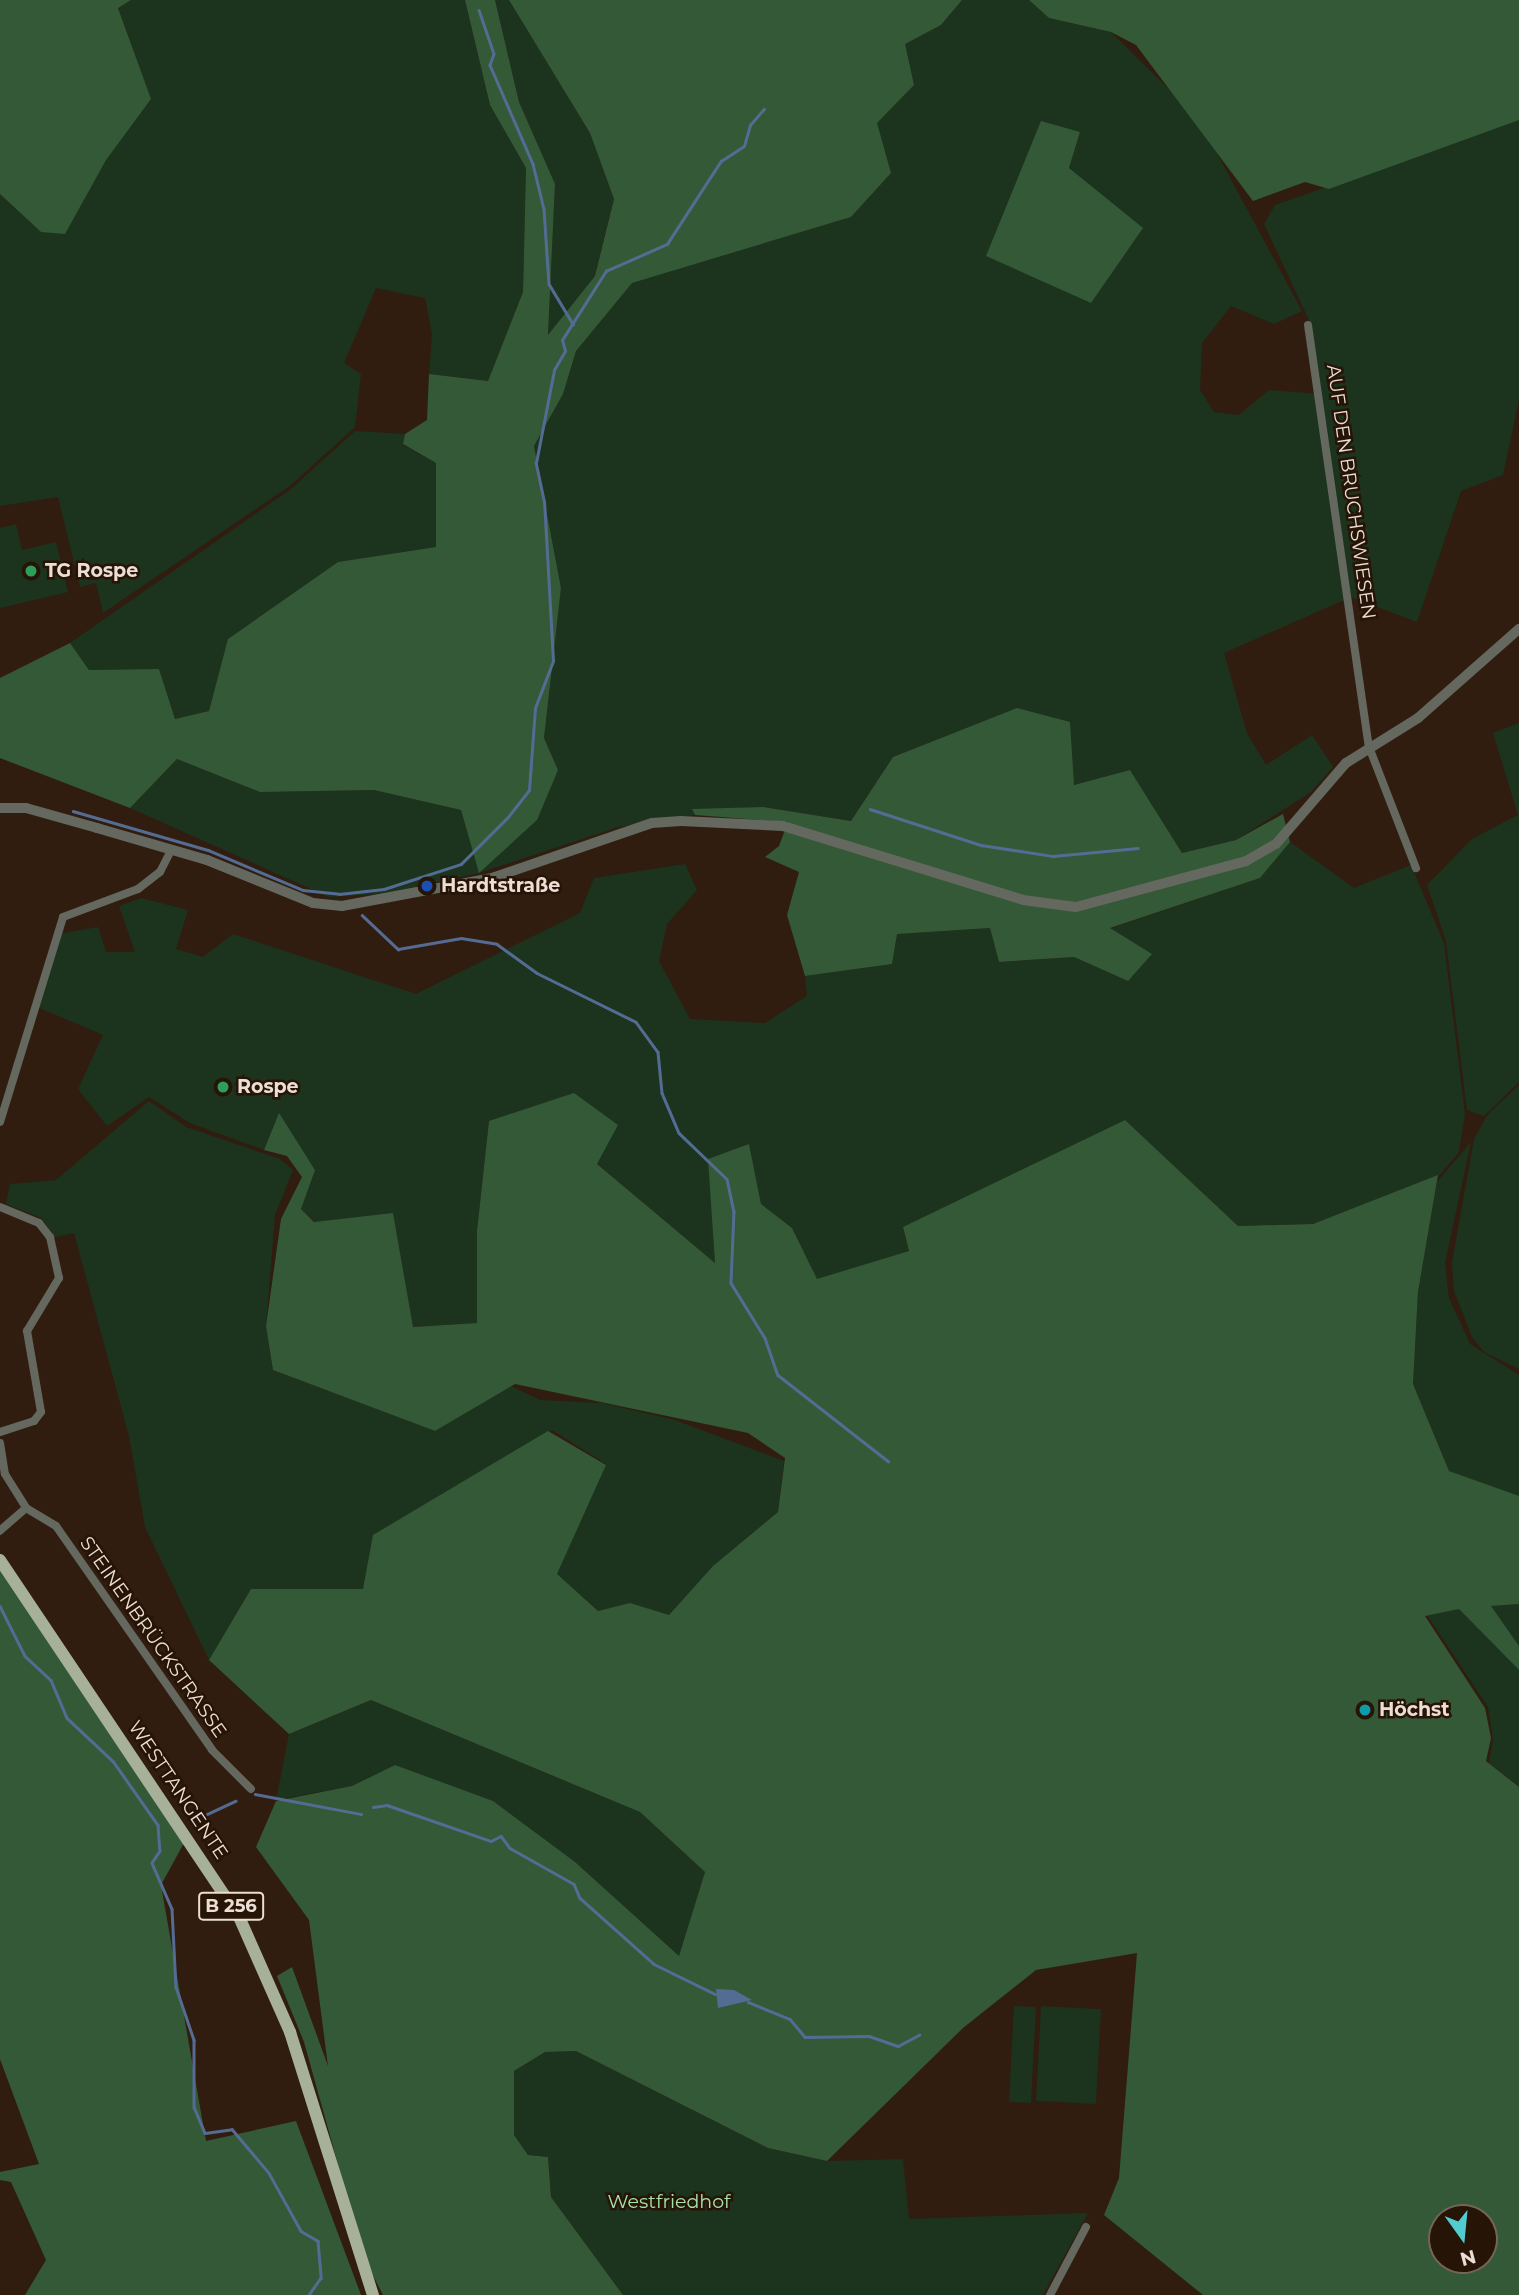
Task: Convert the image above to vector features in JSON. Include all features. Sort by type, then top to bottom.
[{"type":"main road","name":"WESTTANGENTE","points":[[0,1560],[240,1919],[290,2032],[373,2295]]},
{"type":"street","name":"AUF DEN BRUCHSWIESEN","points":[[1308,325],[1369,747],[1416,868]]},
{"type":"street","points":[[0,808],[26,808],[171,850],[290,895],[342,906],[492,878],[652,823],[783,826],[1023,900],[1076,907],[1246,861],[1276,844],[1325,783],[1369,747],[1418,718],[1519,629]]},
{"type":"street","points":[[0,1122],[63,917],[138,889],[160,872],[171,850]]},
{"type":"street","points":[[0,1207],[39,1223],[50,1237],[59,1278],[27,1331],[41,1412],[34,1421],[0,1432]]},
{"type":"street","name":"STEINENBRÜCKSTRASSE","points":[[0,1443],[5,1474],[26,1507],[57,1526],[212,1750],[251,1789]]},
{"type":"street","points":[[0,1531],[26,1507]]},
{"type":"street","points":[[1050,2295],[1086,2227]]},
{"type":"green space","points":[[0,0],[131,0],[118,8],[151,99],[106,160],[65,234],[41,232],[0,194]]},
{"type":"green space","points":[[131,0],[465,0],[490,105],[526,168],[523,292],[488,381],[429,374],[432,334],[425,298],[376,288],[344,363],[361,374],[355,427],[291,485],[103,613],[96,583],[80,587],[58,497],[0,506],[0,194],[41,232],[151,100],[118,7]]},
{"type":"green space","points":[[465,0],[495,0],[519,102],[555,184],[548,335],[595,276],[614,199],[590,133],[509,0],[962,0],[941,25],[905,44],[914,85],[877,123],[891,173],[851,217],[632,283],[576,351],[563,394],[534,446],[561,588],[544,738],[558,770],[537,820],[479,873],[461,810],[374,790],[260,792],[177,759],[130,808],[0,758],[0,678],[70,643],[89,670],[159,669],[175,719],[209,711],[228,639],[338,562],[436,547],[436,463],[403,444],[405,434],[427,420],[429,374],[488,381],[523,292],[526,168],[490,105]]},
{"type":"green space","points":[[495,0],[509,0],[590,133],[614,199],[595,276],[548,336],[555,184],[519,102]]},
{"type":"green space","points":[[962,0],[1029,0],[1049,18],[1111,32],[1177,97],[1213,146],[1302,311],[1274,324],[1231,306],[1202,343],[1200,390],[1214,412],[1239,415],[1269,390],[1320,394],[1344,600],[1224,653],[1247,733],[1266,765],[1312,735],[1333,767],[1311,792],[1236,840],[1182,853],[1130,770],[1074,785],[1018,708],[893,757],[851,821],[763,807],[692,810],[695,815],[618,827],[479,873],[383,894],[329,897],[130,808],[177,759],[260,792],[374,790],[461,810],[479,872],[558,770],[544,738],[561,588],[534,446],[563,394],[576,351],[631,283],[851,217],[891,173],[876,123],[914,85],[904,44],[941,25]],"holes":[[[1041,122],[1080,133],[1069,167]]]},
{"type":"green space","points":[[1029,0],[1519,0],[1519,120],[1329,189],[1305,182],[1253,201],[1136,45],[1111,32],[1049,18]]},
{"type":"green space","points":[[1519,120],[1519,400],[1503,475],[1461,491],[1417,622],[1351,597],[1310,322],[1264,224],[1275,205]]},
{"type":"green space","points":[[1041,121],[1080,132],[1069,168],[1143,228],[1091,303],[986,256]]},
{"type":"green space","points":[[355,431],[405,434],[403,445],[436,463],[436,547],[338,562],[229,639],[209,711],[175,719],[159,669],[89,670],[70,643],[291,489]]},
{"type":"green space","name":"TG Rospe","points":[[16,524],[22,550],[56,542],[68,592],[0,608],[0,528]]},
{"type":"green space","points":[[1017,708],[1070,722],[1074,785],[1130,770],[1182,853],[1236,840],[1283,814],[1290,842],[1260,878],[1110,928],[1152,954],[1128,981],[1074,957],[999,962],[990,928],[897,934],[892,964],[805,976],[787,915],[799,872],[765,857],[779,846],[788,822],[695,815],[692,809],[763,807],[851,821],[893,757]]},
{"type":"green space","points":[[1519,723],[1519,1082],[1484,1116],[1467,1110],[1446,941],[1427,885],[1472,839],[1518,815],[1493,733]]},
{"type":"green space","points":[[1290,842],[1354,888],[1411,865],[1444,943],[1465,1114],[1459,1152],[1437,1178],[1312,1224],[1238,1226],[1125,1120],[903,1228],[909,1251],[817,1280],[792,1228],[761,1204],[749,1145],[709,1159],[715,1263],[597,1164],[489,1121],[477,1231],[477,1323],[412,1327],[393,1214],[315,1222],[301,1209],[314,1170],[279,1114],[264,1150],[190,1123],[149,1097],[107,1126],[78,1089],[103,1035],[35,1006],[58,934],[98,927],[106,952],[135,952],[119,906],[141,898],[188,910],[176,949],[203,957],[233,934],[416,994],[580,913],[594,878],[685,864],[697,890],[667,924],[659,961],[690,1019],[765,1023],[807,996],[805,976],[892,964],[896,934],[990,928],[999,962],[1074,957],[1128,981],[1109,929],[1260,878]]},
{"type":"green space","points":[[1519,1085],[1519,1369],[1484,1352],[1472,1337],[1454,1291],[1452,1262],[1474,1139],[1488,1114]]},
{"type":"green space","points":[[574,1093],[618,1125],[597,1164],[715,1263],[708,1159],[749,1144],[761,1204],[792,1228],[817,1279],[909,1251],[903,1227],[1125,1120],[1238,1226],[1313,1224],[1438,1175],[1418,1292],[1413,1384],[1449,1471],[1519,1496],[1519,1604],[1491,1606],[1519,1646],[1519,1670],[1459,1609],[1425,1616],[1485,1708],[1491,1738],[1486,1761],[1519,1787],[1519,2295],[1203,2295],[1104,2215],[1119,2178],[1137,1953],[1036,1970],[963,2028],[827,2161],[768,2148],[576,2051],[545,2052],[514,2071],[514,2135],[528,2155],[548,2157],[551,2197],[623,2295],[383,2295],[364,2258],[304,2042],[277,1976],[292,1967],[328,2066],[309,1920],[256,1847],[276,1801],[352,1786],[395,1765],[493,1801],[575,1862],[679,1956],[705,1872],[640,1812],[371,1700],[289,1734],[209,1660],[251,1589],[363,1589],[373,1535],[548,1431],[606,1465],[557,1574],[598,1611],[630,1603],[669,1615],[713,1566],[778,1512],[785,1458],[748,1433],[515,1384],[435,1431],[273,1370],[266,1326],[281,1219],[302,1177],[287,1156],[264,1150],[279,1113],[315,1170],[301,1209],[314,1222],[393,1213],[413,1327],[477,1323],[477,1231],[489,1121]]},
{"type":"green space","points":[[149,1101],[186,1127],[280,1159],[293,1170],[275,1215],[266,1326],[273,1370],[435,1431],[511,1386],[540,1400],[602,1403],[675,1420],[784,1461],[778,1512],[713,1566],[669,1615],[630,1604],[598,1611],[556,1575],[606,1464],[552,1430],[478,1474],[363,1589],[251,1589],[209,1660],[145,1527],[129,1436],[74,1233],[55,1237],[41,1218],[6,1204],[10,1184],[56,1180]]},
{"type":"green space","points":[[1471,1142],[1445,1263],[1449,1298],[1470,1344],[1519,1375],[1519,1496],[1513,1498],[1449,1471],[1413,1384],[1418,1292],[1437,1182]]},
{"type":"green space","points":[[0,1568],[184,1843],[161,1885],[206,2141],[296,2121],[361,2295],[25,2295],[46,2260],[11,2182],[0,2180],[0,2172],[39,2164],[0,2059]]},
{"type":"green space","points":[[1519,1604],[1519,1646],[1490,1606]]},
{"type":"green space","points":[[1459,1609],[1519,1670],[1519,1787],[1489,1763],[1493,1739],[1488,1707],[1427,1615]]},
{"type":"green space","points":[[371,1700],[640,1812],[705,1872],[679,1957],[575,1862],[395,1765],[352,1786],[276,1800],[289,1734]]},
{"type":"green space","points":[[1014,2006],[1036,2007],[1031,2103],[1009,2102]]},
{"type":"green space","points":[[1041,2006],[1101,2009],[1096,2104],[1036,2101]]},
{"type":"green space","name":"Westfriedhof","points":[[576,2051],[768,2148],[827,2161],[903,2159],[909,2219],[1088,2213],[1043,2295],[623,2295],[551,2197],[548,2157],[528,2155],[514,2135],[514,2071],[545,2052]]},
{"type":"water","points":[[716,1989],[734,1990],[752,2000],[718,2008]]},
{"type":"waterway","points":[[479,10],[494,54],[490,65],[533,164],[544,209],[549,284],[573,324]]},
{"type":"waterway","points":[[73,811],[208,850],[303,890],[339,894],[384,889],[461,864],[508,817],[529,790],[535,708],[553,661],[544,502],[536,463],[554,370],[565,351],[562,340],[606,271],[667,244],[721,161],[744,146],[750,125],[764,109]]},
{"type":"waterway","points":[[870,809],[981,845],[1053,856],[1138,848]]},
{"type":"waterway","points":[[362,915],[398,949],[461,938],[497,944],[537,973],[636,1022],[658,1052],[662,1093],[679,1133],[727,1179],[734,1211],[731,1283],[765,1338],[778,1375],[888,1461]]},
{"type":"waterway","points":[[0,1606],[25,1656],[51,1680],[67,1718],[113,1761],[158,1825],[160,1851],[152,1863],[172,1909],[176,1987],[194,2040],[194,2107],[205,2133],[232,2129],[269,2173],[301,2231],[318,2241],[321,2278],[309,2295]]},
{"type":"waterway","points":[[255,1794],[361,1814]]},
{"type":"waterway","points":[[201,1817],[236,1801]]},
{"type":"waterway","points":[[373,1807],[387,1805],[491,1841],[501,1836],[510,1848],[574,1884],[580,1898],[654,1964],[715,1994]]},
{"type":"waterway","points":[[748,2002],[790,2019],[805,2037],[869,2036],[898,2046],[919,2035]]},
{"type":"place","name":"TG Rospe","points":[[31,571]]},
{"type":"place","name":"Hardtstraße","points":[[427,886]]},
{"type":"place","name":"Rospe","points":[[223,1087]]},
{"type":"place","name":"Höchst","points":[[1365,1710]]}]
